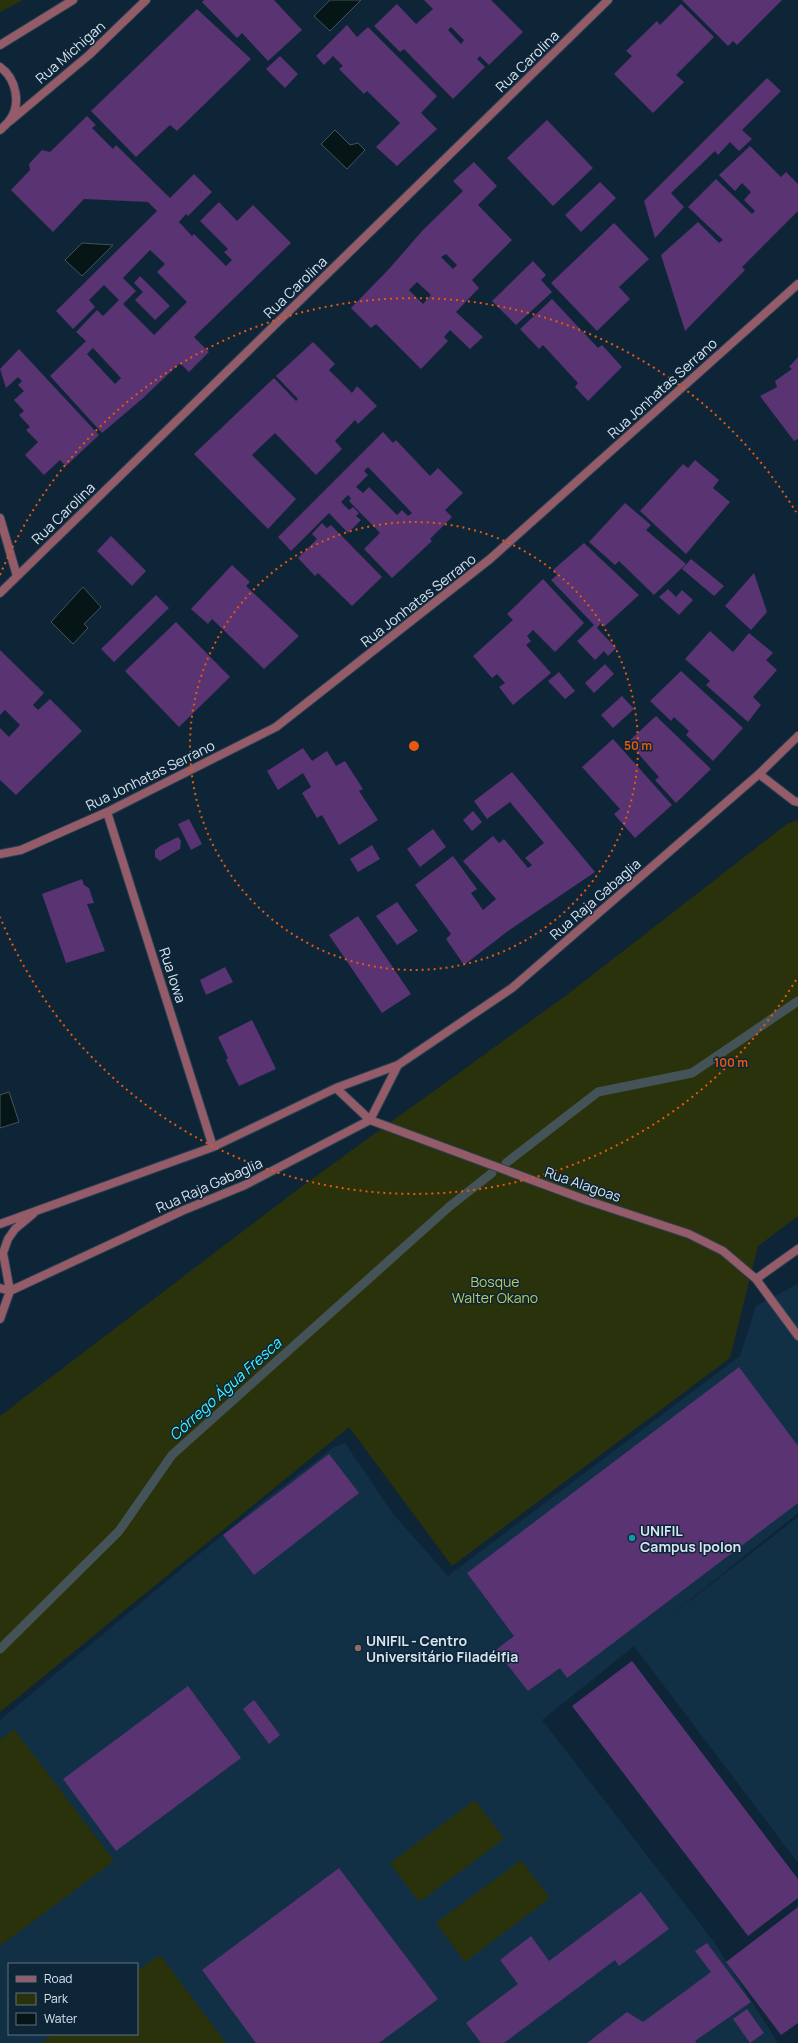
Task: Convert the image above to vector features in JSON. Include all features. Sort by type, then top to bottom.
[{"type":"street","points":[[0,45],[73,0]]},
{"type":"street","name":"Rua Michigan","points":[[0,130],[89,55],[146,0]]},
{"type":"street","name":"Rua Carolina","points":[[0,594],[608,0]]},
{"type":"street","points":[[0,67],[12,81],[16,94],[15,108],[10,121]]},
{"type":"street","name":"Rua Jonhatas Serrano","points":[[0,854],[21,850],[107,812],[276,727],[490,559],[798,284]]},
{"type":"street","points":[[0,518],[17,576]]},
{"type":"street","name":"Rua Raja Gabaglia","points":[[0,1224],[213,1147],[336,1088],[398,1065],[512,988],[759,774],[798,736]]},
{"type":"street","points":[[759,774],[794,801],[798,802]]},
{"type":"street","name":"Rua Iowa","points":[[107,812],[213,1147]]},
{"type":"street","name":"Rua Raja Gabaglia","points":[[10,1291],[184,1210],[245,1185],[370,1120],[398,1065]]},
{"type":"street","name":"Rua Alagoas","points":[[336,1088],[370,1120],[586,1200],[689,1234],[723,1251],[756,1279],[798,1336]]},
{"type":"street","points":[[0,1319],[10,1291],[3,1253],[8,1239],[15,1229],[39,1210]]},
{"type":"street","points":[[756,1279],[798,1249]]},
{"type":"street","points":[[0,1288],[10,1291]]},
{"type":"shaded area","name":"UNIFIL - Centro Universitário Filadélfia","points":[[798,1284],[798,1513],[665,1620],[798,1517],[798,1863],[634,1646],[542,1720],[714,1942],[778,2043],[0,2043],[0,1720],[262,1502],[334,1447],[345,1443],[393,1514],[448,1576],[740,1356],[756,1306]]},
{"type":"green space","points":[[0,0],[23,0],[0,12]]},
{"type":"green space","name":"Bosque Walter Okano","points":[[798,820],[798,1216],[758,1246],[730,1358],[452,1566],[349,1427],[0,1712],[0,1416],[301,1187],[564,997],[787,824]]},
{"type":"green space","points":[[14,1729],[114,1861],[0,1946],[0,1740]]},
{"type":"green space","points":[[475,1800],[504,1839],[419,1902],[390,1863]]},
{"type":"green space","points":[[521,1860],[550,1898],[465,1962],[436,1923]]},
{"type":"green space","points":[[160,1955],[226,2043],[41,2043],[52,2035],[138,2035],[138,1970]]},
{"type":"water","points":[[330,0],[361,0],[330,31],[314,16]]},
{"type":"water","points":[[335,130],[350,145],[358,143],[365,150],[347,169],[321,144]]},
{"type":"water","points":[[82,243],[113,245],[82,276],[65,260]]},
{"type":"water","points":[[83,587],[101,607],[84,624],[88,628],[73,644],[51,622]]},
{"type":"water","points":[[9,1092],[19,1122],[0,1128],[0,1095]]},
{"type":"building","points":[[204,0],[274,0],[302,30],[268,61],[242,33],[237,38],[202,2]]},
{"type":"building","points":[[424,0],[491,0],[523,32],[489,65],[480,56],[477,59],[485,67],[453,99],[404,49],[400,52],[374,26],[397,4],[416,24],[433,9]],"holes":[[[451,27],[464,40],[461,44],[448,30]]]},
{"type":"building","points":[[682,0],[782,0],[737,45],[733,41],[728,46]]},
{"type":"building","points":[[681,4],[714,37],[676,75],[684,82],[653,113],[614,74],[632,56],[626,51],[657,21],[660,25]]},
{"type":"building","points":[[197,9],[251,59],[177,131],[170,125],[136,157],[91,111]]},
{"type":"building","points":[[347,25],[357,37],[368,27],[437,96],[421,113],[437,129],[397,166],[376,147],[400,123],[367,91],[364,94],[339,69],[343,66],[333,56],[324,65],[316,56]]},
{"type":"building","points":[[280,56],[298,74],[285,88],[266,69]]},
{"type":"building","points":[[767,78],[781,91],[742,130],[752,139],[739,151],[730,142],[718,155],[715,151],[671,193],[684,207],[655,238],[644,201]]},
{"type":"building","points":[[87,116],[96,125],[92,128],[113,149],[116,145],[170,198],[194,174],[212,192],[188,216],[186,214],[179,222],[192,236],[194,234],[226,266],[232,260],[224,252],[228,249],[200,221],[219,202],[237,221],[253,205],[291,243],[194,337],[209,352],[189,372],[180,363],[142,399],[102,433],[50,376],[86,341],[76,332],[97,310],[103,316],[119,300],[104,285],[89,300],[95,307],[73,329],[56,311],[157,211],[148,202],[84,199],[53,232],[11,190],[30,170],[29,164],[42,150],[50,152]],"holes":[[[150,250],[165,264],[157,272],[187,302],[154,335],[123,304],[136,291],[123,278]],[[93,348],[121,378],[115,384],[87,354]]]},
{"type":"building","points":[[547,120],[593,168],[553,206],[507,158]]},
{"type":"building","points":[[750,146],[781,177],[786,172],[798,184],[798,211],[742,267],[745,270],[685,331],[661,255],[698,222],[719,243],[723,240],[688,207],[716,179],[752,214],[755,211],[744,200],[751,192],[742,183],[735,191],[719,175]]},
{"type":"building","points":[[474,162],[497,186],[478,205],[512,240],[472,280],[479,288],[456,312],[483,337],[470,349],[450,330],[444,337],[448,341],[421,369],[376,324],[371,328],[351,308],[388,270],[423,230],[463,191],[453,181]],"holes":[[[446,254],[457,265],[453,269],[441,257]],[[417,282],[431,295],[423,304],[409,290]]]},
{"type":"building","points":[[600,182],[616,198],[581,232],[565,215]]},
{"type":"building","points":[[614,223],[649,259],[619,287],[630,299],[597,331],[551,283]]},
{"type":"building","points":[[533,261],[546,275],[541,280],[552,292],[516,325],[492,301]]},
{"type":"building","points":[[140,276],[170,306],[155,320],[135,300],[143,292],[134,283]]},
{"type":"building","points":[[552,299],[598,348],[602,345],[622,367],[588,401],[575,387],[578,383],[543,345],[539,349],[520,329]]},
{"type":"building","points":[[313,342],[335,364],[329,370],[352,393],[357,386],[377,406],[358,424],[355,420],[335,441],[342,449],[316,475],[275,433],[252,455],[296,499],[268,529],[194,454],[274,378],[296,401],[298,399],[276,376]]},
{"type":"building","points":[[19,349],[99,435],[66,466],[60,460],[44,475],[25,455],[38,442],[26,430],[30,427],[19,415],[24,411],[14,400],[24,391],[18,385],[22,381],[18,377],[6,388],[0,369]]},
{"type":"building","points":[[798,357],[798,439],[794,441],[760,396],[777,387],[775,381],[792,369],[789,367]]},
{"type":"building","points":[[383,432],[393,443],[396,440],[430,476],[438,468],[463,493],[445,510],[452,517],[430,539],[432,541],[392,578],[364,549],[380,533],[349,501],[351,498],[348,495],[341,502],[349,510],[353,507],[359,513],[356,516],[361,520],[348,533],[329,513],[291,551],[278,537]],"holes":[[[368,467],[412,513],[408,516],[402,510],[397,515],[369,487],[363,493],[356,487],[368,475],[364,471]]]},
{"type":"building","points":[[695,460],[719,480],[713,488],[730,502],[686,554],[640,511],[683,464],[688,468]]},
{"type":"building","points":[[625,503],[651,525],[646,530],[686,564],[654,595],[619,561],[615,565],[589,542]]},
{"type":"building","points":[[322,523],[327,528],[331,525],[382,577],[352,606],[318,573],[315,576],[298,558],[317,539],[312,534]]},
{"type":"building","points":[[111,536],[146,571],[132,586],[97,551]]},
{"type":"building","points":[[584,543],[639,595],[604,627],[601,623],[597,628],[616,648],[608,656],[604,651],[595,660],[577,641],[594,625],[551,580],[557,575],[553,570]]},
{"type":"building","points":[[691,559],[724,586],[714,596],[682,569]]},
{"type":"building","points":[[232,565],[250,582],[246,586],[299,636],[264,669],[212,619],[208,624],[191,609]]},
{"type":"building","points":[[754,573],[767,612],[751,630],[725,606]]},
{"type":"building","points":[[543,579],[584,623],[555,652],[533,630],[527,636],[531,641],[526,645],[551,673],[513,705],[499,687],[505,683],[497,674],[492,678],[473,656],[513,620],[507,614]]},
{"type":"building","points":[[668,589],[676,597],[682,590],[693,600],[679,615],[659,597]]},
{"type":"building","points":[[156,595],[169,608],[114,662],[101,649]]},
{"type":"building","points":[[176,622],[230,677],[179,727],[125,671]]},
{"type":"building","points":[[710,631],[733,652],[749,633],[773,653],[766,660],[777,670],[753,697],[761,705],[748,722],[706,685],[710,681],[685,659]]},
{"type":"building","points":[[0,650],[44,693],[33,705],[38,710],[50,699],[82,731],[16,795],[0,780],[0,728],[9,737],[20,725],[5,710],[0,715]]},
{"type":"building","points":[[605,664],[614,674],[594,693],[585,683]]},
{"type":"building","points":[[681,671],[743,728],[713,761],[686,735],[689,731],[674,717],[671,721],[650,701]]},
{"type":"building","points":[[559,672],[575,691],[565,699],[548,681]]},
{"type":"building","points":[[622,696],[634,709],[613,728],[601,715]]},
{"type":"building","points":[[656,716],[711,769],[676,803],[655,780],[659,777],[628,742]]},
{"type":"building","points":[[613,739],[672,805],[635,838],[614,814],[620,809],[582,767]]},
{"type":"building","points":[[303,748],[312,761],[327,751],[336,766],[345,761],[363,789],[359,791],[378,820],[339,845],[322,815],[317,818],[302,793],[311,787],[303,773],[278,790],[267,771]]},
{"type":"building","points":[[512,772],[595,872],[508,931],[464,965],[446,939],[451,934],[415,885],[453,856],[477,889],[471,893],[483,910],[496,899],[463,861],[493,836],[499,843],[504,839],[528,868],[532,865],[525,858],[544,843],[510,802],[487,819],[474,801]]},
{"type":"building","points":[[473,811],[482,822],[472,831],[463,820]]},
{"type":"building","points":[[189,819],[202,844],[191,850],[178,824]]},
{"type":"building","points":[[433,829],[446,847],[420,867],[407,849]]},
{"type":"building","points":[[178,837],[181,841],[180,849],[160,861],[155,857],[155,850]]},
{"type":"building","points":[[372,845],[380,859],[358,872],[350,859]]},
{"type":"building","points":[[82,879],[84,885],[89,888],[94,903],[87,904],[105,951],[66,963],[42,894]]},
{"type":"building","points":[[397,902],[418,931],[397,945],[376,916]]},
{"type":"building","points":[[358,916],[411,994],[382,1013],[329,935]]},
{"type":"building","points":[[225,967],[233,982],[206,995],[200,980]]},
{"type":"building","points":[[252,1020],[276,1069],[239,1086],[226,1060],[228,1058],[218,1037]]},
{"type":"building","name":"UNIFIL Campus Ipolon","points":[[739,1367],[798,1446],[798,1503],[567,1678],[560,1668],[528,1691],[496,1650],[514,1636],[467,1573]]},
{"type":"building","points":[[329,1454],[359,1493],[254,1575],[223,1535]]},
{"type":"building","points":[[632,1661],[798,1879],[798,1898],[748,1936],[572,1706]]},
{"type":"building","points":[[188,1686],[241,1758],[116,1851],[63,1779]]},
{"type":"building","points":[[254,1700],[280,1735],[269,1744],[243,1709]]},
{"type":"building","points":[[339,1868],[438,1999],[379,2043],[256,2043],[202,1970]]},
{"type":"building","points":[[641,1892],[669,1929],[619,1966],[615,1960],[504,2043],[481,2043],[466,2023],[518,1984],[500,1960],[531,1936],[549,1961]]},
{"type":"building","points":[[798,1907],[798,2023],[781,2035],[726,1962]]},
{"type":"building","points":[[707,1943],[751,2002],[695,2041],[697,2043],[587,2043],[627,2012],[643,2022],[711,1972],[695,1951]]},
{"type":"building","points":[[747,2009],[764,2033],[750,2043],[733,2019]]},
{"type":"waterway","name":"Córrego Água Fresca","points":[[506,1163],[598,1092],[692,1073],[798,1001]]},
{"type":"waterway","name":"Córrego Água Fresca","points":[[0,1649],[119,1531],[172,1455],[450,1206],[492,1173]]},
{"type":"place","name":"UNIFIL Campus Ipolon","points":[[632,1538]]},
{"type":"place","name":"UNIFIL - Centro Universitário Filadélfia","points":[[358,1648]]}]
